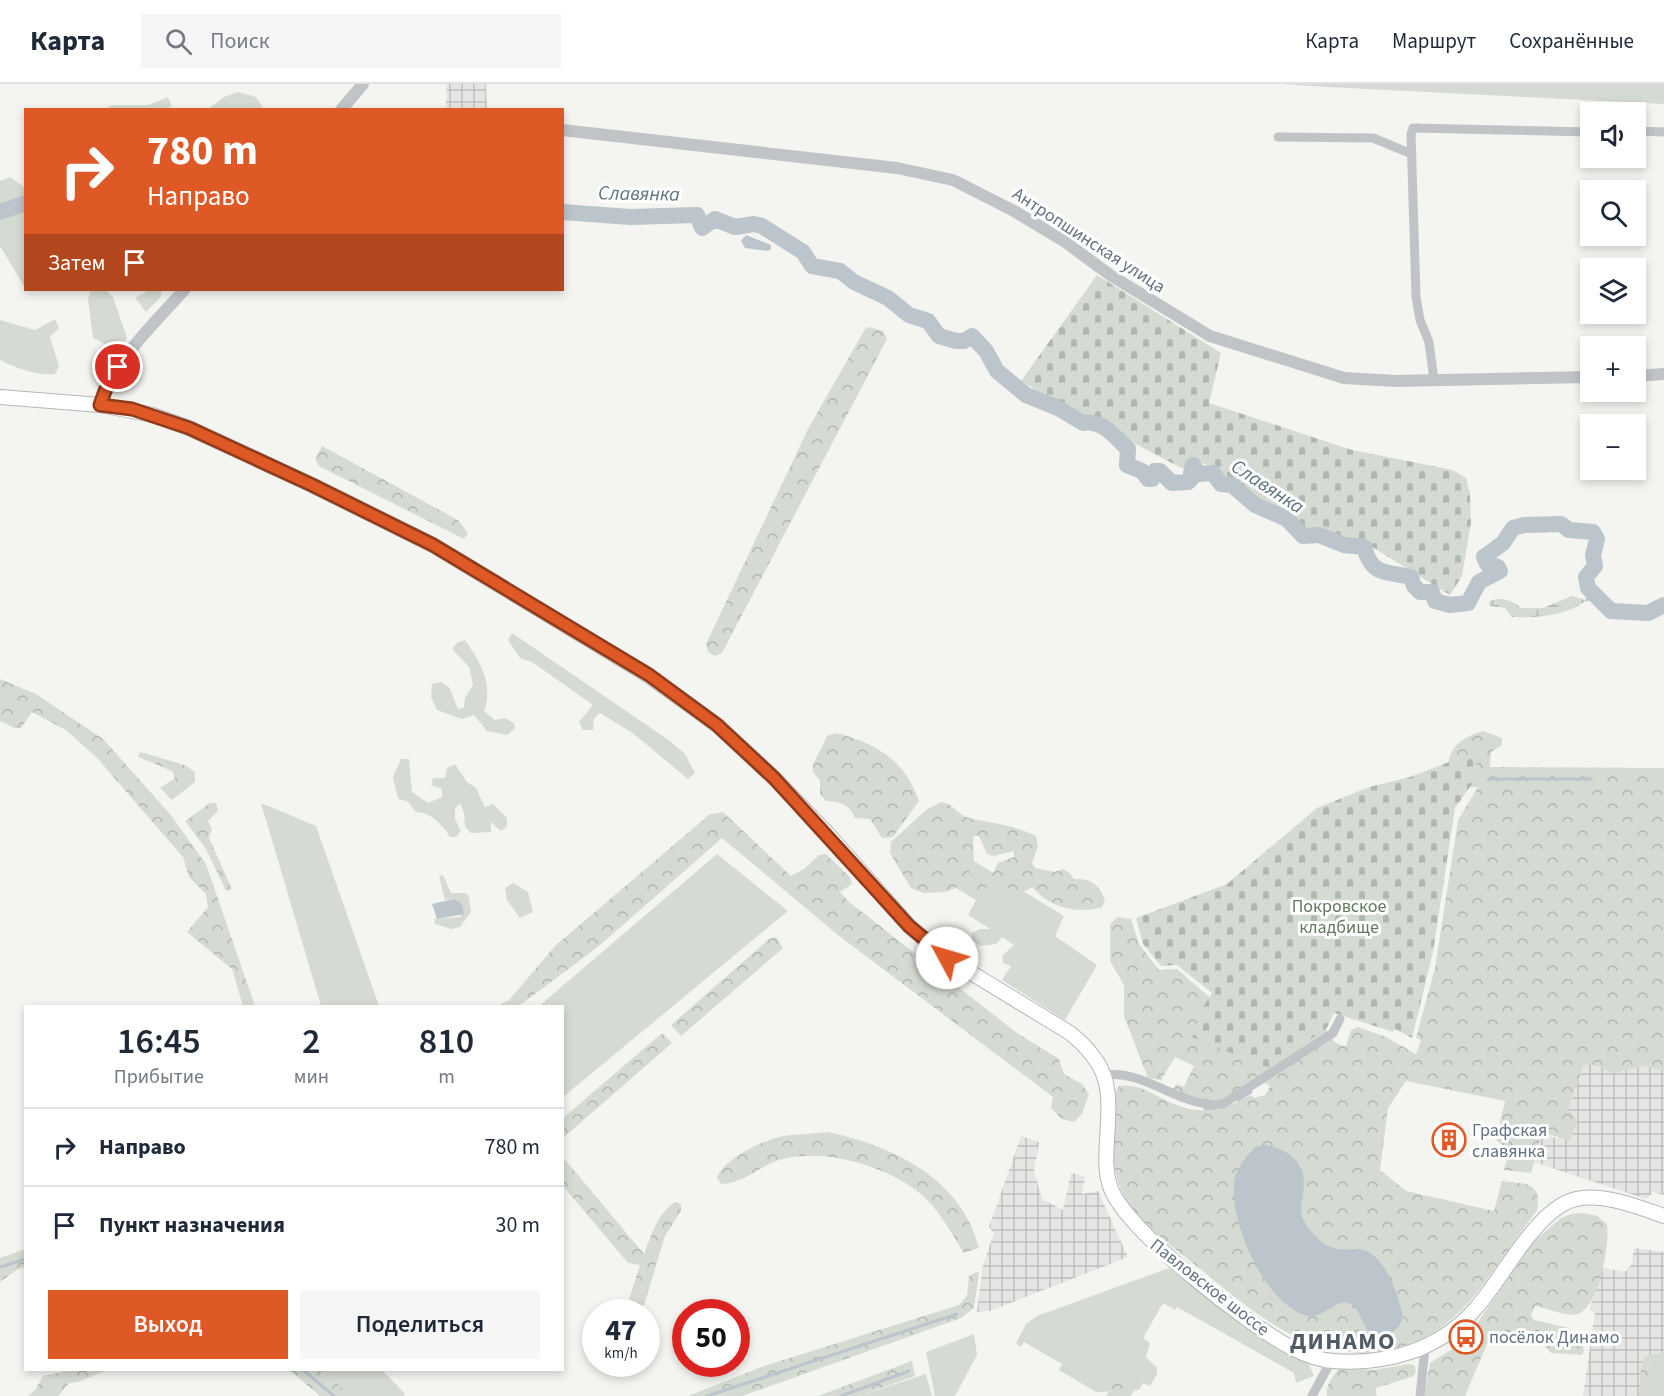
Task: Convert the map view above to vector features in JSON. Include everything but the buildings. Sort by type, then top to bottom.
[{"type":"main road","points":[[0,397],[100,405],[142,412],[189,428],[433,545],[649,675],[717,725],[774,778],[909,926],[947,958],[1070,1033],[1098,1060],[1105,1075]]},
{"type":"main road","name":"Павловское шоссе","points":[[1105,1075],[1108,1095],[1106,1173],[1117,1204],[1156,1245],[1252,1323],[1296,1350],[1331,1361],[1385,1359],[1425,1348],[1461,1324],[1477,1307],[1524,1241],[1563,1205],[1591,1197],[1664,1216]]},
{"type":"street","points":[[343,108],[363,84]]},
{"type":"street","points":[[1434,380],[1429,342],[1420,320],[1416,297],[1413,128],[1580,132]]},
{"type":"street","name":"Антропшинская улица","points":[[564,130],[897,168],[953,180],[1014,211],[1054,235],[1110,275],[1210,336],[1344,378],[1434,380],[1580,377]]},
{"type":"street","points":[[1646,132],[1664,132]]},
{"type":"street","points":[[1278,136],[1373,138],[1412,154]]},
{"type":"street","points":[[100,405],[118,367],[183,291]]},
{"type":"street","points":[[1646,375],[1664,374]]},
{"type":"street","points":[[1105,1075],[1121,1073],[1206,1106],[1223,1104],[1333,1033],[1341,1019]]},
{"type":"street","points":[[1420,1396],[1425,1348]]},
{"type":"street","points":[[1312,1396],[1331,1361]]},
{"type":"shaded area","points":[[447,84],[486,84],[487,108],[446,108]]},
{"type":"shaded area","points":[[746,235],[771,245],[771,249],[768,251],[745,248],[741,241]]},
{"type":"shaded area","points":[[454,899],[462,904],[464,914],[437,919],[432,904]]},
{"type":"shaded area","points":[[1597,1027],[1664,1054],[1664,1195],[1653,1192],[1646,1199],[1534,1162],[1542,1133],[1558,1139]]},
{"type":"shaded area","points":[[1021,1136],[1039,1142],[1034,1171],[1042,1199],[1063,1210],[1071,1173],[1085,1176],[1082,1194],[1098,1191],[1128,1257],[990,1311],[977,1312],[983,1265],[994,1233],[989,1227]]},
{"type":"shaded area","points":[[1267,1145],[1288,1153],[1298,1163],[1304,1184],[1302,1216],[1314,1235],[1333,1248],[1360,1249],[1369,1252],[1382,1264],[1391,1281],[1403,1316],[1395,1330],[1381,1335],[1371,1334],[1357,1310],[1345,1303],[1340,1303],[1314,1316],[1308,1316],[1292,1309],[1277,1296],[1264,1278],[1243,1236],[1234,1194],[1235,1177],[1241,1165],[1255,1147]]},
{"type":"shaded area","points":[[1634,1248],[1664,1252],[1664,1396],[1583,1396],[1595,1312],[1590,1310],[1599,1267],[1625,1272],[1632,1264]]},
{"type":"green space","points":[[1281,84],[1664,84],[1664,104],[1646,102]]},
{"type":"green space","points":[[238,92],[256,97],[263,108],[209,108],[224,97]]},
{"type":"green space","points":[[168,97],[172,106],[168,108],[107,108],[112,105],[148,105]]},
{"type":"green space","points":[[10,177],[24,187],[24,286],[0,246],[0,181]]},
{"type":"green space","points":[[1097,275],[1221,353],[1209,403],[1352,450],[1453,470],[1466,478],[1470,494],[1471,523],[1462,576],[1450,595],[1369,545],[1329,533],[1304,530],[1286,513],[1267,507],[1227,482],[1217,468],[1192,460],[1183,469],[1021,381]]},
{"type":"green space","points":[[91,291],[107,291],[113,297],[127,338],[118,350],[93,338],[88,299]]},
{"type":"green space","points":[[147,291],[162,291],[160,298],[146,312],[135,298]]},
{"type":"green space","points":[[55,319],[59,328],[50,337],[59,366],[55,374],[27,371],[0,360],[0,320],[35,330]]},
{"type":"green space","points":[[869,327],[883,331],[887,339],[722,653],[715,656],[708,652],[706,644],[809,427],[865,329]]},
{"type":"green space","points":[[322,446],[458,520],[468,533],[464,539],[319,466],[315,459]]},
{"type":"green space","points":[[1572,596],[1587,600],[1561,613],[1532,617],[1512,617],[1505,608],[1490,606],[1489,602],[1502,599],[1521,608],[1543,608]]},
{"type":"green space","points":[[512,633],[670,741],[685,754],[695,773],[688,779],[634,734],[600,713],[594,718],[593,730],[583,730],[579,722],[593,705],[532,662],[520,658],[508,640]]},
{"type":"green space","points":[[465,640],[484,674],[487,701],[484,711],[495,720],[505,718],[514,723],[515,728],[507,735],[487,731],[474,715],[462,719],[437,710],[431,697],[432,684],[441,682],[449,687],[458,709],[464,708],[465,698],[473,685],[469,667],[452,649],[458,642]]},
{"type":"green space","points":[[0,679],[36,694],[103,739],[170,814],[206,864],[255,1005],[243,1005],[232,969],[187,932],[208,907],[206,894],[189,877],[183,857],[97,758],[66,730],[32,712],[21,728],[15,728],[0,721]]},
{"type":"green space","points":[[1483,731],[1502,738],[1502,745],[1491,752],[1490,767],[1664,768],[1664,1071],[1646,1066],[1613,1073],[1589,1063],[1583,1067],[1568,1110],[1578,1120],[1570,1140],[1542,1133],[1531,1173],[1504,1170],[1509,1151],[1496,1140],[1505,1101],[1406,1081],[1388,1108],[1380,1170],[1406,1191],[1494,1211],[1502,1181],[1524,1184],[1534,1189],[1537,1194],[1537,1211],[1471,1300],[1438,1329],[1419,1340],[1385,1350],[1354,1353],[1325,1348],[1297,1337],[1244,1304],[1143,1221],[1121,1190],[1113,1154],[1116,1091],[1119,1086],[1138,1087],[1179,1106],[1201,1110],[1230,1105],[1251,1095],[1254,1098],[1265,1095],[1270,1087],[1266,1083],[1260,1084],[1217,1103],[1172,1091],[1176,1084],[1184,1087],[1194,1066],[1175,1057],[1161,1080],[1148,1078],[1124,1016],[1124,985],[1110,961],[1110,925],[1117,917],[1131,919],[1139,944],[1159,970],[1177,969],[1217,1004],[1322,1019],[1333,1040],[1346,1046],[1351,1030],[1358,1027],[1386,1037],[1416,1054],[1421,1040],[1416,1038],[1435,968],[1458,820],[1478,787],[1464,788],[1448,766],[1449,759],[1459,743]]},
{"type":"green space","points":[[837,733],[865,743],[888,756],[906,774],[913,787],[919,801],[893,837],[882,838],[870,819],[855,818],[847,807],[840,803],[826,801],[820,794],[820,780],[813,772],[813,765],[827,736]]},
{"type":"green space","points":[[140,752],[185,765],[195,772],[195,782],[172,800],[160,788],[175,778],[172,771],[138,757]]},
{"type":"green space","name":"Покровское кладбище","points":[[1475,752],[1479,774],[1455,808],[1433,952],[1412,1038],[1395,1029],[1393,1032],[1334,1013],[1327,1028],[1268,1068],[1192,1037],[1202,1009],[1212,993],[1177,965],[1161,966],[1143,944],[1136,918],[1227,884],[1317,808],[1369,787],[1410,777]]},
{"type":"green space","points":[[401,759],[409,759],[412,792],[428,803],[442,797],[442,789],[431,785],[433,778],[445,778],[447,768],[455,764],[467,782],[476,788],[485,807],[493,804],[507,818],[507,826],[501,831],[491,822],[491,832],[471,833],[465,827],[464,813],[460,803],[455,809],[455,819],[461,831],[456,837],[450,837],[436,820],[426,814],[416,812],[407,801],[398,799],[393,777]]},
{"type":"green space","points":[[941,802],[950,805],[965,817],[1010,827],[1036,836],[1038,846],[1032,863],[1035,868],[1055,872],[1063,869],[1074,879],[1093,883],[1105,899],[1102,907],[1083,910],[1064,908],[1046,900],[1032,887],[1023,892],[996,885],[991,877],[998,863],[1014,857],[1014,851],[993,856],[987,854],[979,836],[973,836],[974,862],[969,867],[970,874],[982,880],[987,887],[983,894],[970,892],[962,885],[946,892],[923,893],[911,888],[890,853],[891,842],[926,810]]},
{"type":"green space","points":[[210,803],[216,803],[218,811],[208,821],[212,829],[209,838],[232,889],[226,891],[206,849],[185,821]]},
{"type":"green space","points":[[261,803],[316,826],[379,1005],[321,1005]]},
{"type":"green space","points":[[723,812],[791,876],[804,869],[819,855],[826,854],[850,877],[852,884],[840,892],[848,901],[1017,1033],[1059,1059],[1064,1074],[1082,1084],[1089,1094],[1082,1114],[1074,1122],[1062,1119],[1051,1108],[1053,1097],[838,935],[722,838],[599,946],[520,1005],[499,1005],[509,1000],[555,946],[710,814]]},
{"type":"green space","points":[[717,854],[788,911],[564,1096],[564,1005],[540,1005]]},
{"type":"green space","points":[[964,855],[1064,916],[1055,936],[1097,965],[1065,1020],[1002,980],[1011,966],[1003,963],[1002,956],[1014,945],[1002,937],[996,944],[980,946],[972,940],[972,933],[980,929],[990,929],[968,915],[976,900],[948,883]]},
{"type":"green space","points":[[443,875],[451,893],[465,893],[469,896],[471,912],[460,927],[451,929],[435,924],[434,919],[461,917],[454,899],[445,900],[439,876]]},
{"type":"green space","points":[[513,883],[528,892],[533,912],[520,918],[507,900],[505,888]]},
{"type":"green space","points":[[776,937],[783,948],[681,1036],[671,1025],[769,939]]},
{"type":"green space","points":[[662,1033],[672,1043],[564,1137],[564,1117]]},
{"type":"green space","points":[[827,1132],[876,1146],[899,1156],[941,1184],[957,1203],[970,1224],[979,1248],[964,1253],[931,1204],[918,1192],[883,1171],[862,1164],[820,1156],[801,1156],[767,1165],[737,1181],[721,1184],[717,1178],[727,1164],[736,1157],[766,1141],[784,1136]]},
{"type":"green space","points":[[564,1158],[644,1254],[663,1213],[675,1202],[681,1204],[681,1211],[665,1236],[646,1299],[629,1299],[640,1265],[628,1263],[564,1187]]},
{"type":"green space","points":[[1583,1213],[1597,1216],[1607,1224],[1605,1259],[1597,1289],[1591,1301],[1585,1310],[1577,1314],[1561,1313],[1535,1306],[1531,1315],[1534,1320],[1569,1328],[1576,1343],[1583,1345],[1584,1352],[1581,1355],[1551,1353],[1538,1341],[1520,1336],[1494,1340],[1487,1344],[1465,1396],[1424,1396],[1430,1363],[1465,1341],[1533,1242],[1561,1218]]},
{"type":"green space","points":[[24,1249],[24,1267],[0,1282],[0,1258]]},
{"type":"green space","points":[[1169,1268],[1245,1327],[1308,1362],[1314,1376],[1296,1383],[1294,1373],[1177,1307],[1175,1310],[1163,1303],[1143,1338],[1150,1343],[1146,1357],[1157,1368],[1157,1374],[1150,1386],[1143,1383],[1139,1390],[1096,1392],[1059,1370],[1062,1364],[1024,1342],[1020,1347],[1016,1343],[1026,1324],[1037,1316]]},
{"type":"green space","points":[[976,1272],[979,1273],[974,1308],[961,1318],[742,1396],[688,1396],[736,1377],[750,1377],[750,1372],[764,1366],[959,1305],[967,1296],[969,1276]]},
{"type":"green space","points":[[974,1334],[977,1355],[955,1396],[935,1396],[926,1352]]},
{"type":"green space","points":[[1664,1353],[1664,1396],[1653,1396],[1651,1386],[1654,1375],[1646,1363],[1641,1369],[1642,1360],[1649,1354]]},
{"type":"green space","points":[[912,1361],[915,1376],[859,1396],[818,1396]]},
{"type":"green space","points":[[1660,1362],[1661,1368],[1652,1381],[1653,1396],[1639,1396],[1641,1369],[1646,1363]]},
{"type":"green space","points":[[1414,1365],[1416,1371],[1414,1376],[1376,1388],[1378,1396],[1327,1396],[1328,1385],[1340,1368],[1373,1370]]},
{"type":"green space","points":[[66,1371],[105,1371],[78,1382],[69,1383],[58,1396],[28,1396],[35,1390],[43,1376]]},
{"type":"green space","points":[[290,1371],[320,1371],[353,1396],[320,1396]]},
{"type":"green space","points":[[320,1371],[383,1371],[405,1394],[404,1396],[353,1396]]},
{"type":"green space","points":[[926,1374],[932,1396],[859,1396]]},
{"type":"green space","points":[[1127,1375],[1139,1382],[1131,1396],[1106,1396],[1115,1381]]},
{"type":"waterway","name":"Славянка","points":[[0,212],[24,204]]},
{"type":"waterway","name":"Славянка","points":[[564,212],[630,217],[697,215],[702,228],[715,219],[735,227],[754,224],[762,226],[803,252],[812,266],[840,271],[854,282],[888,298],[909,315],[928,321],[939,336],[956,341],[964,341],[972,336],[986,351],[997,371],[1026,395],[1058,408],[1083,423],[1090,422],[1108,430],[1128,449],[1127,465],[1142,471],[1148,479],[1152,479],[1155,471],[1160,471],[1172,483],[1188,482],[1193,477],[1191,473],[1193,465],[1199,474],[1213,473],[1221,484],[1232,485],[1255,505],[1287,519],[1303,536],[1319,535],[1344,545],[1364,547],[1367,556],[1376,568],[1387,573],[1411,577],[1414,586],[1420,592],[1432,592],[1435,601],[1450,605],[1468,603],[1479,582],[1500,571],[1498,567],[1487,564],[1484,557],[1503,543],[1513,528],[1524,525],[1561,524],[1569,530],[1593,532],[1597,539],[1593,555],[1595,566],[1586,577],[1588,588],[1611,611],[1648,613],[1664,605]]},
{"type":"waterway","points":[[1587,600],[1591,592]]},
{"type":"waterway","points":[[1489,779],[1591,779]]},
{"type":"waterway","points":[[1238,1100],[1251,1092]]},
{"type":"waterway","points":[[1205,1109],[1215,1108]]},
{"type":"waterway","points":[[0,1267],[24,1260]]},
{"type":"waterway","points":[[707,1396],[957,1314]]},
{"type":"waterway","points":[[304,1371],[334,1396]]},
{"type":"waterway","points":[[841,1396],[909,1371]]},
{"type":"place","name":"Графская славянка","points":[[1449,1140]]},
{"type":"place","name":"посёлок Динамо","points":[[1466,1337]]},
{"type":"district","name":"ДИНАМО","points":[[1343,1341]]},
{"type":"route","points":[[118,367],[100,405],[132,409],[189,428],[312,485],[433,545],[649,675],[717,725],[774,778],[828,834],[909,926],[947,958]]}]
